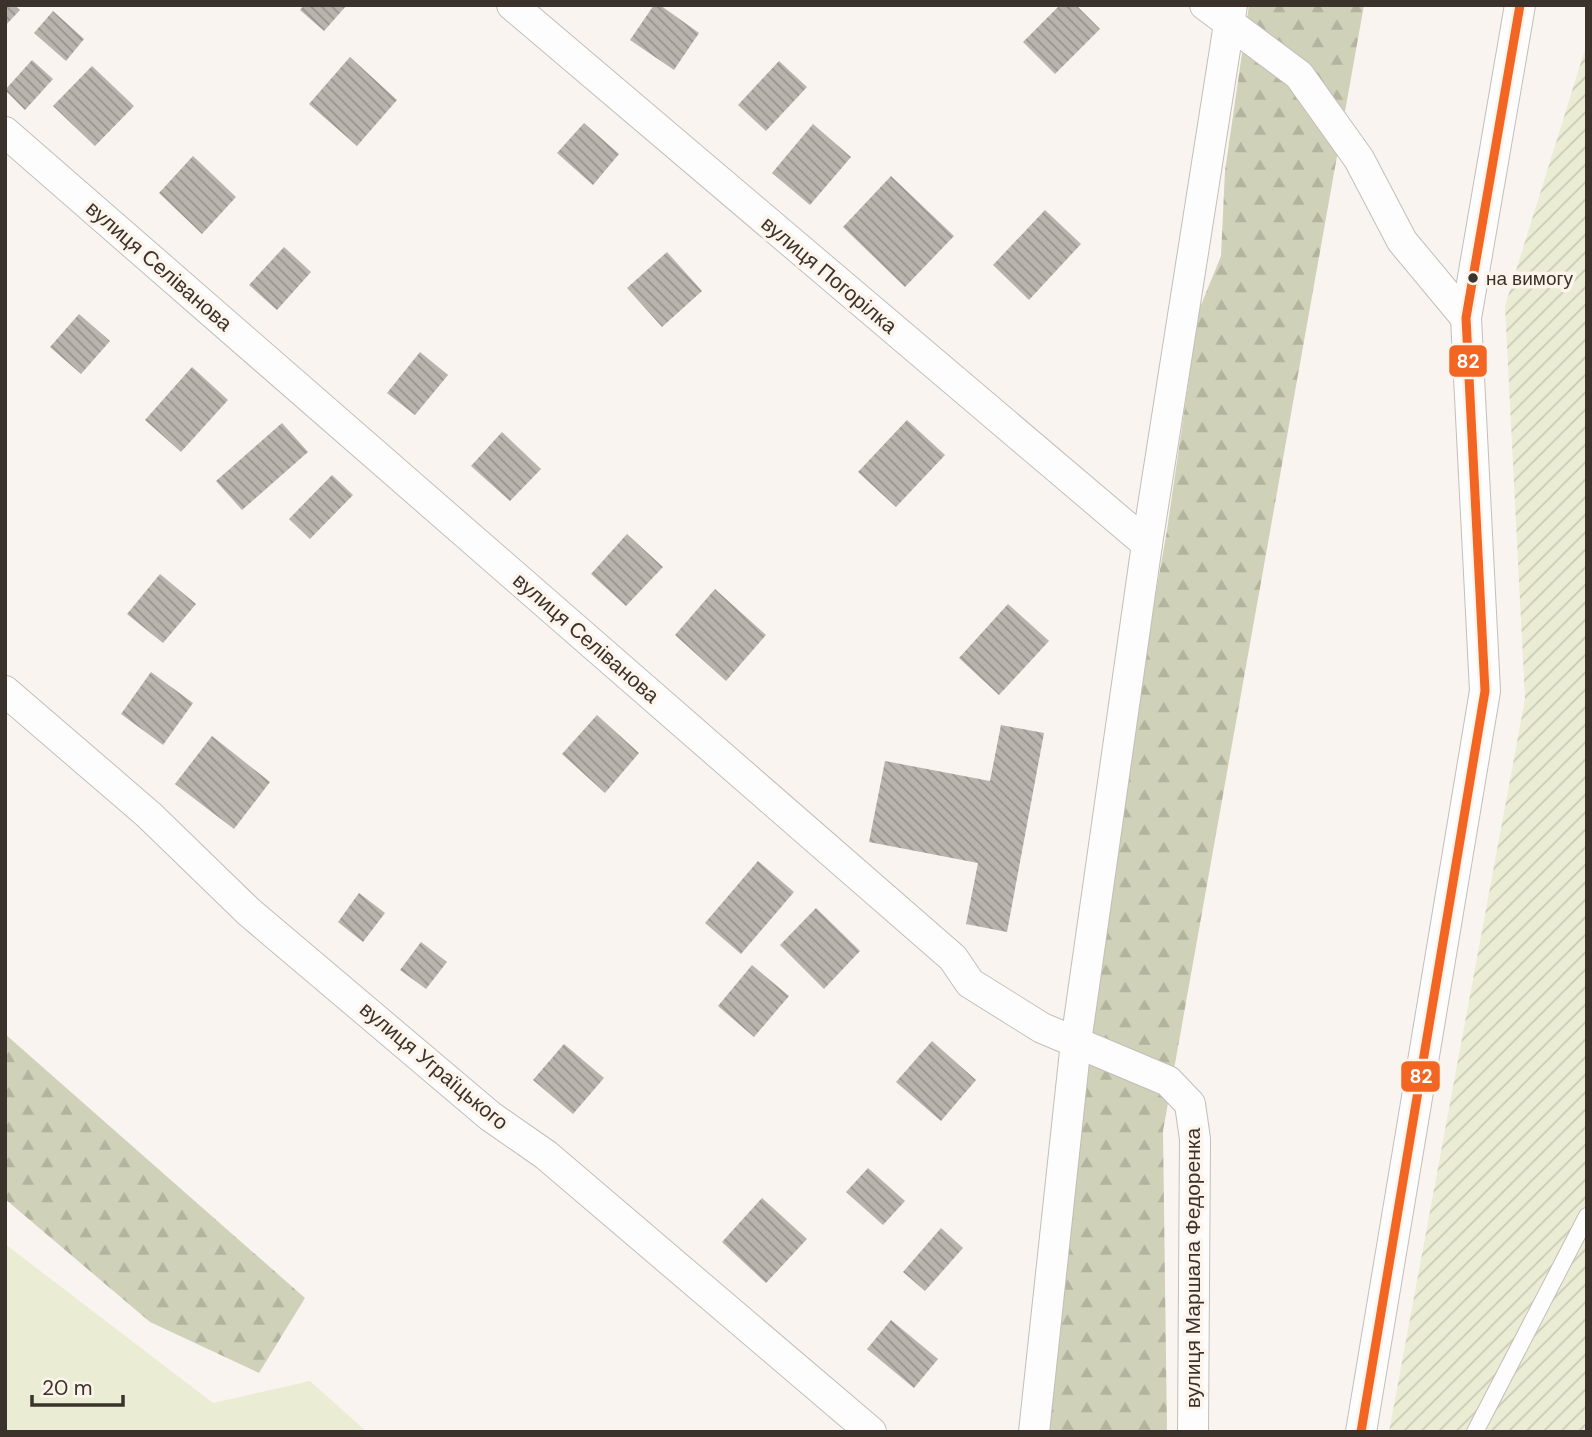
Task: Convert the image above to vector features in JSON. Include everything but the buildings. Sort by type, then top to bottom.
[{"type":"street","name":"вулиця Погорілка","points":[[512,5],[1147,544]]},
{"type":"street","points":[[1205,5],[1231,15],[1299,75],[1359,159],[1402,241],[1466,318]]},
{"type":"street","points":[[1361,1432],[1485,691],[1466,318],[1520,5]]},
{"type":"street","points":[[1034,1432],[1076,1042],[1147,544],[1231,15]]},
{"type":"street","name":"вулиця Селіванова","points":[[5,132],[943,949],[970,983],[1042,1028],[1168,1081],[1190,1104]]},
{"type":"street","name":"вулиця Уграїцького","points":[[5,691],[149,815],[250,912],[490,1115],[546,1155],[871,1432]]},
{"type":"street","name":"вулиця Маршала Федоренка","points":[[1190,1104],[1195,1139],[1193,1432]]},
{"type":"lane","points":[[1475,1432],[1587,1216]]},
{"type":"green space","points":[[1249,5],[1364,5],[1163,1131],[1167,1432],[1037,1432],[1100,910],[1167,530],[1199,310],[1221,256],[1225,171]]},
{"type":"green space","points":[[1587,43],[1587,1432],[1389,1432],[1525,699],[1505,306]]},
{"type":"green space","points":[[5,1034],[305,1298],[259,1373],[150,1322],[5,1199]]},
{"type":"green space","points":[[5,1244],[213,1403],[310,1381],[367,1432],[5,1432]]},
{"type":"transit line","name":"82","points":[[1361,1432],[1485,691],[1466,318],[1520,5]]},
{"type":"place","name":"на вимогу","points":[[1473,278]]}]
